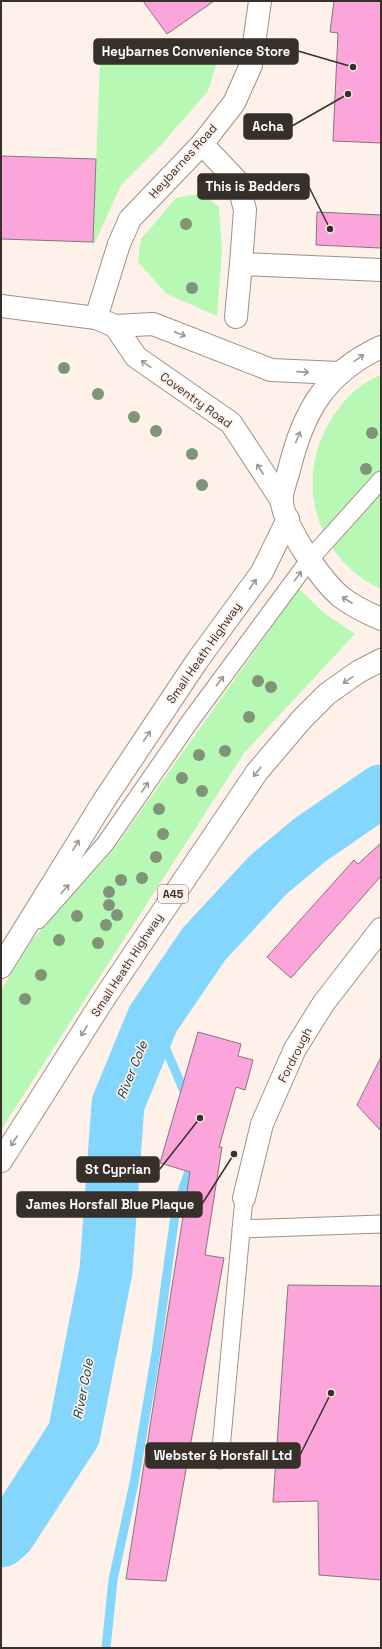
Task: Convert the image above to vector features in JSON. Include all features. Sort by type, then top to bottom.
[{"type":"main road","name":"Heybarnes Road","points":[[106,322],[119,244],[130,219],[202,144],[234,103],[251,65],[260,1]]},
{"type":"main road","points":[[202,144],[238,182],[245,210],[236,317]]},
{"type":"main road","points":[[241,264],[381,270]]},
{"type":"main road","points":[[1,306],[106,322],[153,324],[271,370],[339,373]]},
{"type":"main road","name":"Coventry Road","points":[[106,322],[136,357],[231,423],[285,510],[297,539],[322,576],[341,597],[368,614],[381,619]]},
{"type":"main road","name":"Small Heath Highway","points":[[6,958],[107,796],[197,661],[262,572],[285,510],[296,439],[318,397],[339,373],[363,355],[381,347]]},
{"type":"main road","name":"Small Heath Highway","points":[[1,1161],[110,990],[257,772],[302,720],[328,694],[358,672],[381,660]]},
{"type":"main road","name":"Fordrough","points":[[244,1198],[262,1124],[295,1049],[323,1004],[381,929]]},
{"type":"lane","points":[[6,958],[105,844],[191,720],[310,559],[381,480]]},
{"type":"lane","points":[[220,1460],[244,1198]]},
{"type":"lane","points":[[241,1229],[381,1224]]},
{"type":"green space","points":[[181,57],[217,62],[208,91],[161,145],[121,185],[93,247],[100,60]]},
{"type":"green space","points":[[202,193],[219,207],[222,250],[217,316],[167,294],[138,262],[141,239],[176,198]]},
{"type":"green space","points":[[381,375],[381,589],[359,576],[341,559],[327,539],[318,518],[313,494],[313,470],[319,446],[329,423],[339,408],[351,394],[365,383]]},
{"type":"green space","points":[[299,589],[324,613],[355,634],[244,753],[1,1130],[1,990],[32,940],[114,849]]},
{"type":"building","points":[[143,1],[214,1],[167,34]]},
{"type":"building","points":[[334,1],[381,1],[381,143],[333,141],[338,33],[330,32]]},
{"type":"building","points":[[1,156],[96,159],[93,242],[1,239]]},
{"type":"building","points":[[317,212],[381,215],[381,248],[316,245]]},
{"type":"building","points":[[381,843],[381,876],[291,978],[267,957],[354,860],[358,864]]},
{"type":"building","points":[[198,1032],[241,1044],[238,1056],[253,1060],[245,1090],[236,1087],[219,1147],[222,1147],[205,1255],[224,1258],[166,1581],[126,1579],[190,1172],[160,1163]]},
{"type":"building","points":[[381,1057],[381,1131],[357,1105]]},
{"type":"building","points":[[288,1285],[381,1286],[381,1580],[319,1575],[318,1501],[273,1502]]},
{"type":"waterway","name":"River Cole","points":[[1,1541],[9,1534],[74,1434],[106,1271],[118,1104],[153,1019],[204,944],[268,875],[310,840],[381,791]]},
{"type":"waterway","points":[[153,1019],[187,1098]]},
{"type":"waterway","points":[[106,1648],[113,1580],[134,1483],[156,1353],[176,1208],[193,1160]]},
{"type":"place","name":"Heybarnes Convenience Store","points":[[353,67]]},
{"type":"place","name":"Acha","points":[[348,94]]},
{"type":"place","name":"This is Bedders","points":[[330,229]]},
{"type":"place","name":"St Cyprian","points":[[200,1118]]},
{"type":"place","name":"James Horsfall Blue Plaque","points":[[234,1154]]},
{"type":"place","name":"Webster & Horsfall Ltd","points":[[331,1393]]}]
